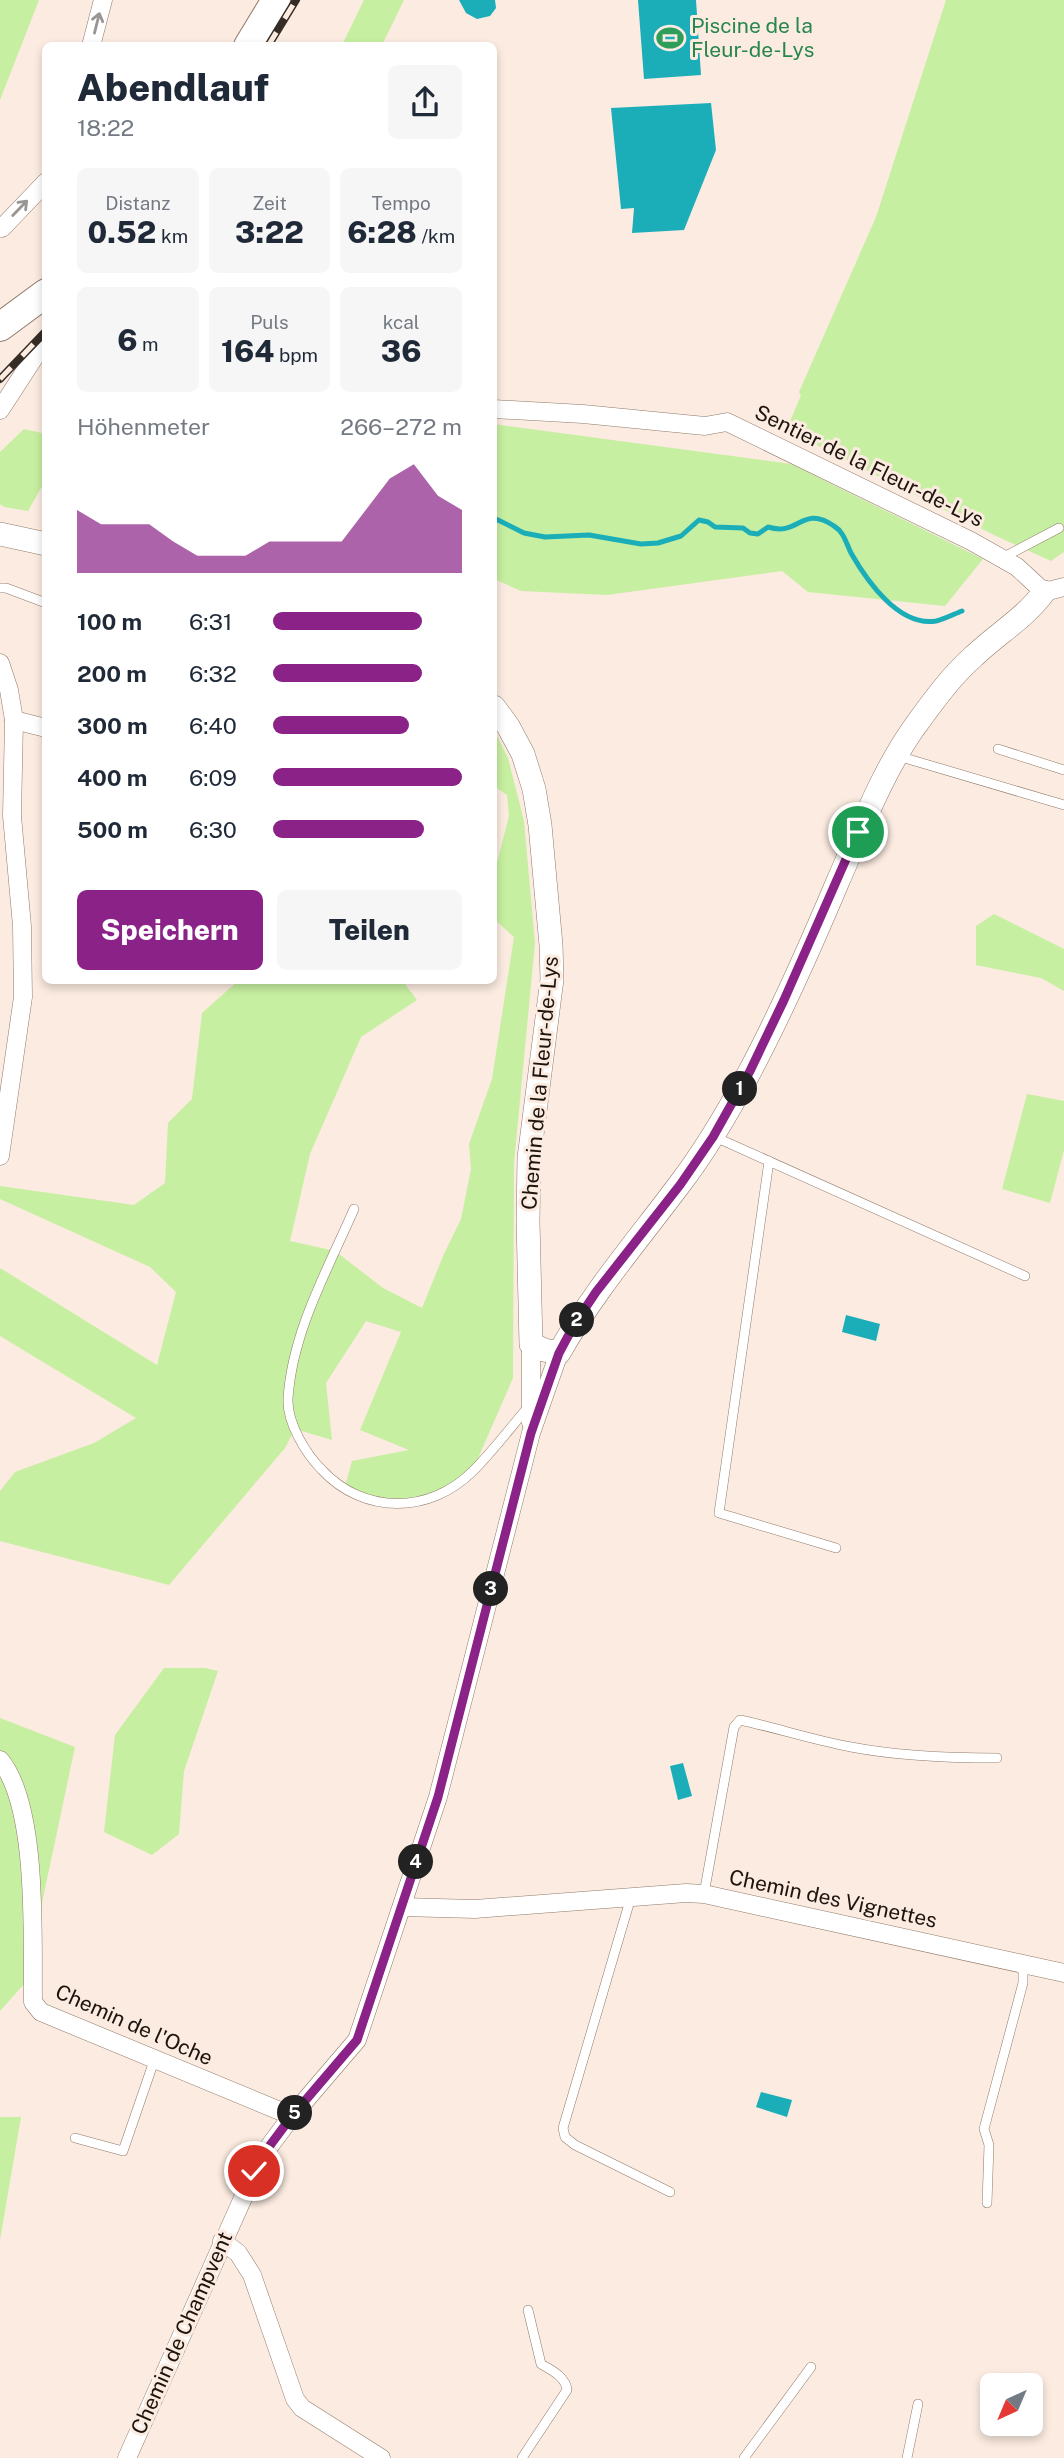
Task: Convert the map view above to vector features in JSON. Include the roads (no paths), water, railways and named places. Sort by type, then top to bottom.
[{"type":"main road","points":[[250,42],[276,0]]},
{"type":"main road","points":[[0,327],[42,296]]},
{"type":"street","points":[[92,42],[103,0]]},
{"type":"street","points":[[2,228],[42,186]]},
{"type":"street","points":[[0,410],[39,350]]},
{"type":"street","name":"Sentier de la Fleur-de-Lys","points":[[497,409],[583,414],[705,426],[727,422],[971,541],[1054,589]]},
{"type":"street","points":[[0,534],[42,543]]},
{"type":"street","name":"Chemin de Champvent","points":[[127,2458],[254,2171],[292,2116],[357,2040],[438,1797],[531,1433],[559,1353],[596,1292],[680,1185],[713,1137],[750,1071],[858,832],[898,752],[959,671],[997,635],[1054,589]]},
{"type":"street","points":[[0,663],[9,690],[14,720],[12,816],[22,926],[23,997],[0,1156]]},
{"type":"street","name":"Chemin de la Fleur-de-Lys","points":[[497,711],[523,754],[534,789],[551,944],[552,979],[529,1158],[531,1344]]},
{"type":"street","points":[[14,720],[42,727]]},
{"type":"street","points":[[531,1344],[559,1353]]},
{"type":"street","name":"Chemin de Champvent","points":[[531,1344],[531,1433]]},
{"type":"street","name":"Chemin de l'Oche","points":[[0,1760],[9,1771],[27,1836],[33,2002],[41,2012],[292,2116]]},
{"type":"street","name":"Chemin des Vignettes","points":[[402,1907],[475,1909],[704,1894],[1064,1973]]},
{"type":"street","points":[[222,2241],[238,2253],[252,2275],[295,2399],[302,2408],[381,2458]]},
{"type":"lane","points":[[1001,558],[1059,528]]},
{"type":"lane","points":[[0,588],[42,602]]},
{"type":"lane","points":[[998,750],[1064,770]]},
{"type":"lane","points":[[898,752],[1064,805]]},
{"type":"lane","points":[[713,1137],[1025,1276]]},
{"type":"lane","points":[[769,1161],[719,1513],[835,1548]]},
{"type":"lane","points":[[354,1209],[298,1340],[288,1402],[305,1452],[344,1490],[373,1503],[406,1504],[444,1493],[472,1472],[530,1404]]},
{"type":"lane","points":[[704,1894],[734,1727],[740,1720],[850,1747],[944,1758],[997,1758]]},
{"type":"lane","points":[[631,1897],[563,2128],[565,2137],[575,2145],[670,2192]]},
{"type":"lane","points":[[987,2203],[989,2145],[984,2129],[1023,1983],[1023,1964]]},
{"type":"lane","points":[[75,2138],[123,2151],[154,2061]]},
{"type":"lane","points":[[522,2458],[567,2390],[567,2384],[562,2378],[541,2364],[528,2310]]},
{"type":"lane","points":[[744,2458],[811,2367]]},
{"type":"lane","points":[[907,2458],[918,2403]]},
{"type":"water","points":[[459,0],[495,0],[496,8],[490,16],[477,19],[466,13]]},
{"type":"water","name":"Piscine de la Fleur-de-Lys","points":[[638,0],[696,0],[701,75],[644,79]]},
{"type":"water","points":[[711,103],[716,150],[684,230],[632,233],[634,208],[621,209],[611,108]]},
{"type":"water","points":[[846,1315],[880,1324],[876,1341],[842,1332]]},
{"type":"water","points":[[683,1763],[692,1796],[678,1800],[670,1766]]},
{"type":"water","points":[[761,2092],[792,2100],[787,2117],[756,2107]]},
{"type":"waterway","points":[[497,520],[524,533],[545,537],[589,535],[641,544],[658,543],[681,536],[699,520],[715,527],[743,528],[758,534],[768,527],[787,528],[815,518],[840,531],[866,576],[897,610],[922,621],[936,621],[962,611]]},
{"type":"railway","points":[[270,42],[296,0]]},
{"type":"railway","points":[[0,379],[42,335]]},
{"type":"place","name":"Piscine de la Fleur-de-Lys","points":[[670,38]]}]
